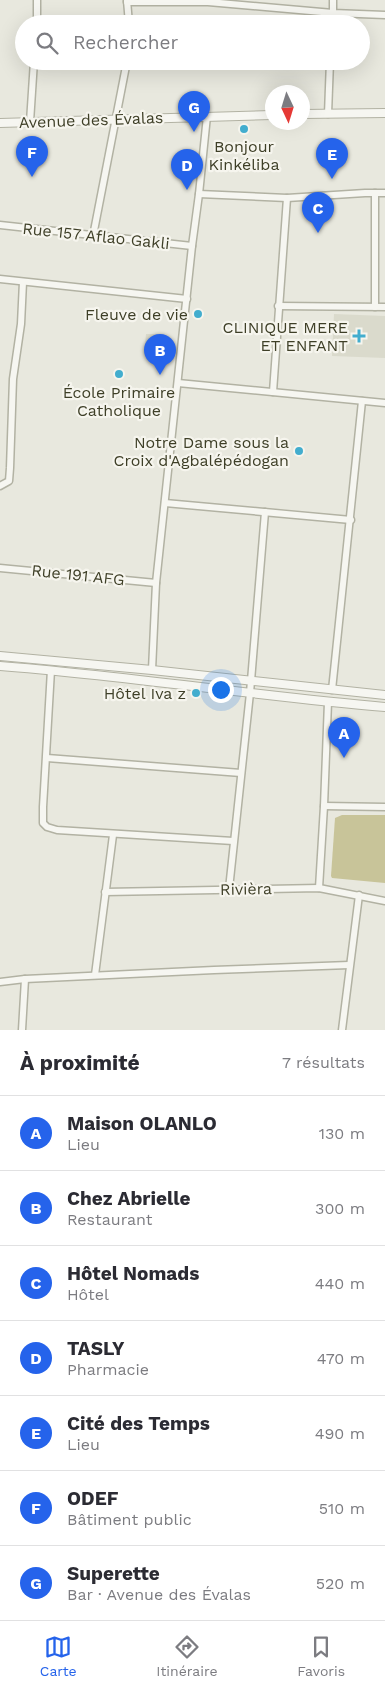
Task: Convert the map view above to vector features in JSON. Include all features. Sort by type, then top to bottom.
[{"type":"street","points":[[36,15],[37,0]]},
{"type":"street","points":[[333,0],[333,13]]},
{"type":"street","points":[[129,15],[128,1],[208,1],[333,13],[385,15]]},
{"type":"street","points":[[30,122],[33,70]]},
{"type":"street","points":[[93,236],[125,70]]},
{"type":"street","points":[[328,114],[330,70]]},
{"type":"street","points":[[310,114],[385,113]]},
{"type":"street","name":"Avenue des Évalas","points":[[0,123],[265,115]]},
{"type":"street","points":[[152,670],[156,583],[207,116]]},
{"type":"street","points":[[375,193],[375,307]]},
{"type":"street","points":[[199,194],[287,198],[385,193]]},
{"type":"street","points":[[273,392],[287,198]]},
{"type":"street","name":"Rue 157 Aflao Gakli","points":[[0,225],[192,246]]},
{"type":"street","points":[[0,279],[187,299]]},
{"type":"street","points":[[0,486],[9,481],[14,379],[21,324],[23,282]]},
{"type":"street","points":[[278,306],[385,307]]},
{"type":"street","points":[[178,383],[385,403]]},
{"type":"street","points":[[332,690],[362,402]]},
{"type":"street","points":[[165,503],[351,520]]},
{"type":"street","points":[[229,889],[252,681],[265,512]]},
{"type":"street","name":"Rue 191 AFG","points":[[0,568],[156,583]]},
{"type":"street","points":[[0,656],[385,695]]},
{"type":"street","points":[[0,666],[385,707]]},
{"type":"street","points":[[51,670],[43,823],[52,829],[113,835],[234,841]]},
{"type":"street","points":[[319,888],[328,702]]},
{"type":"street","points":[[47,758],[241,773]]},
{"type":"street","points":[[324,806],[385,808]]},
{"type":"street","points":[[95,976],[113,835]]},
{"type":"street","name":"Rivièra","points":[[106,892],[319,888],[385,900]]},
{"type":"street","points":[[342,1030],[359,895]]},
{"type":"street","points":[[0,982],[25,979],[349,965]]},
{"type":"street","points":[[22,1030],[25,979]]},
{"type":"shaded area","name":"CLINIQUE MERE ET ENFANT","points":[[334,314],[385,316],[385,358],[332,356]]},
{"type":"shaded area","points":[[146,334],[157,334],[158,337],[165,336],[164,346],[145,345]]},
{"type":"shaded area","points":[[342,815],[385,815],[385,883],[332,878],[335,818]]},
{"type":"place","name":"Bonjour Kinkéliba","points":[[244,129]]},
{"type":"place","name":"Superette","points":[[194,132]]},
{"type":"place","name":"ODEF","points":[[32,177]]},
{"type":"place","name":"Cité des Temps","points":[[332,179]]},
{"type":"place","name":"TASLY","points":[[187,190]]},
{"type":"place","name":"Hôtel Nomads","points":[[318,233]]},
{"type":"place","name":"Fleuve de vie","points":[[198,314]]},
{"type":"place","name":"CLINIQUE MERE ET ENFANT","points":[[359,336]]},
{"type":"place","name":"École Primaire Catholique","points":[[119,374]]},
{"type":"place","name":"Chez Abrielle","points":[[160,375]]},
{"type":"place","name":"Notre Dame sous la Croix d'Agbalépédogan","points":[[299,451]]},
{"type":"place","name":"Hôtel Iva z","points":[[196,693]]},
{"type":"place","name":"Maison OLANLO","points":[[344,758]]}]
